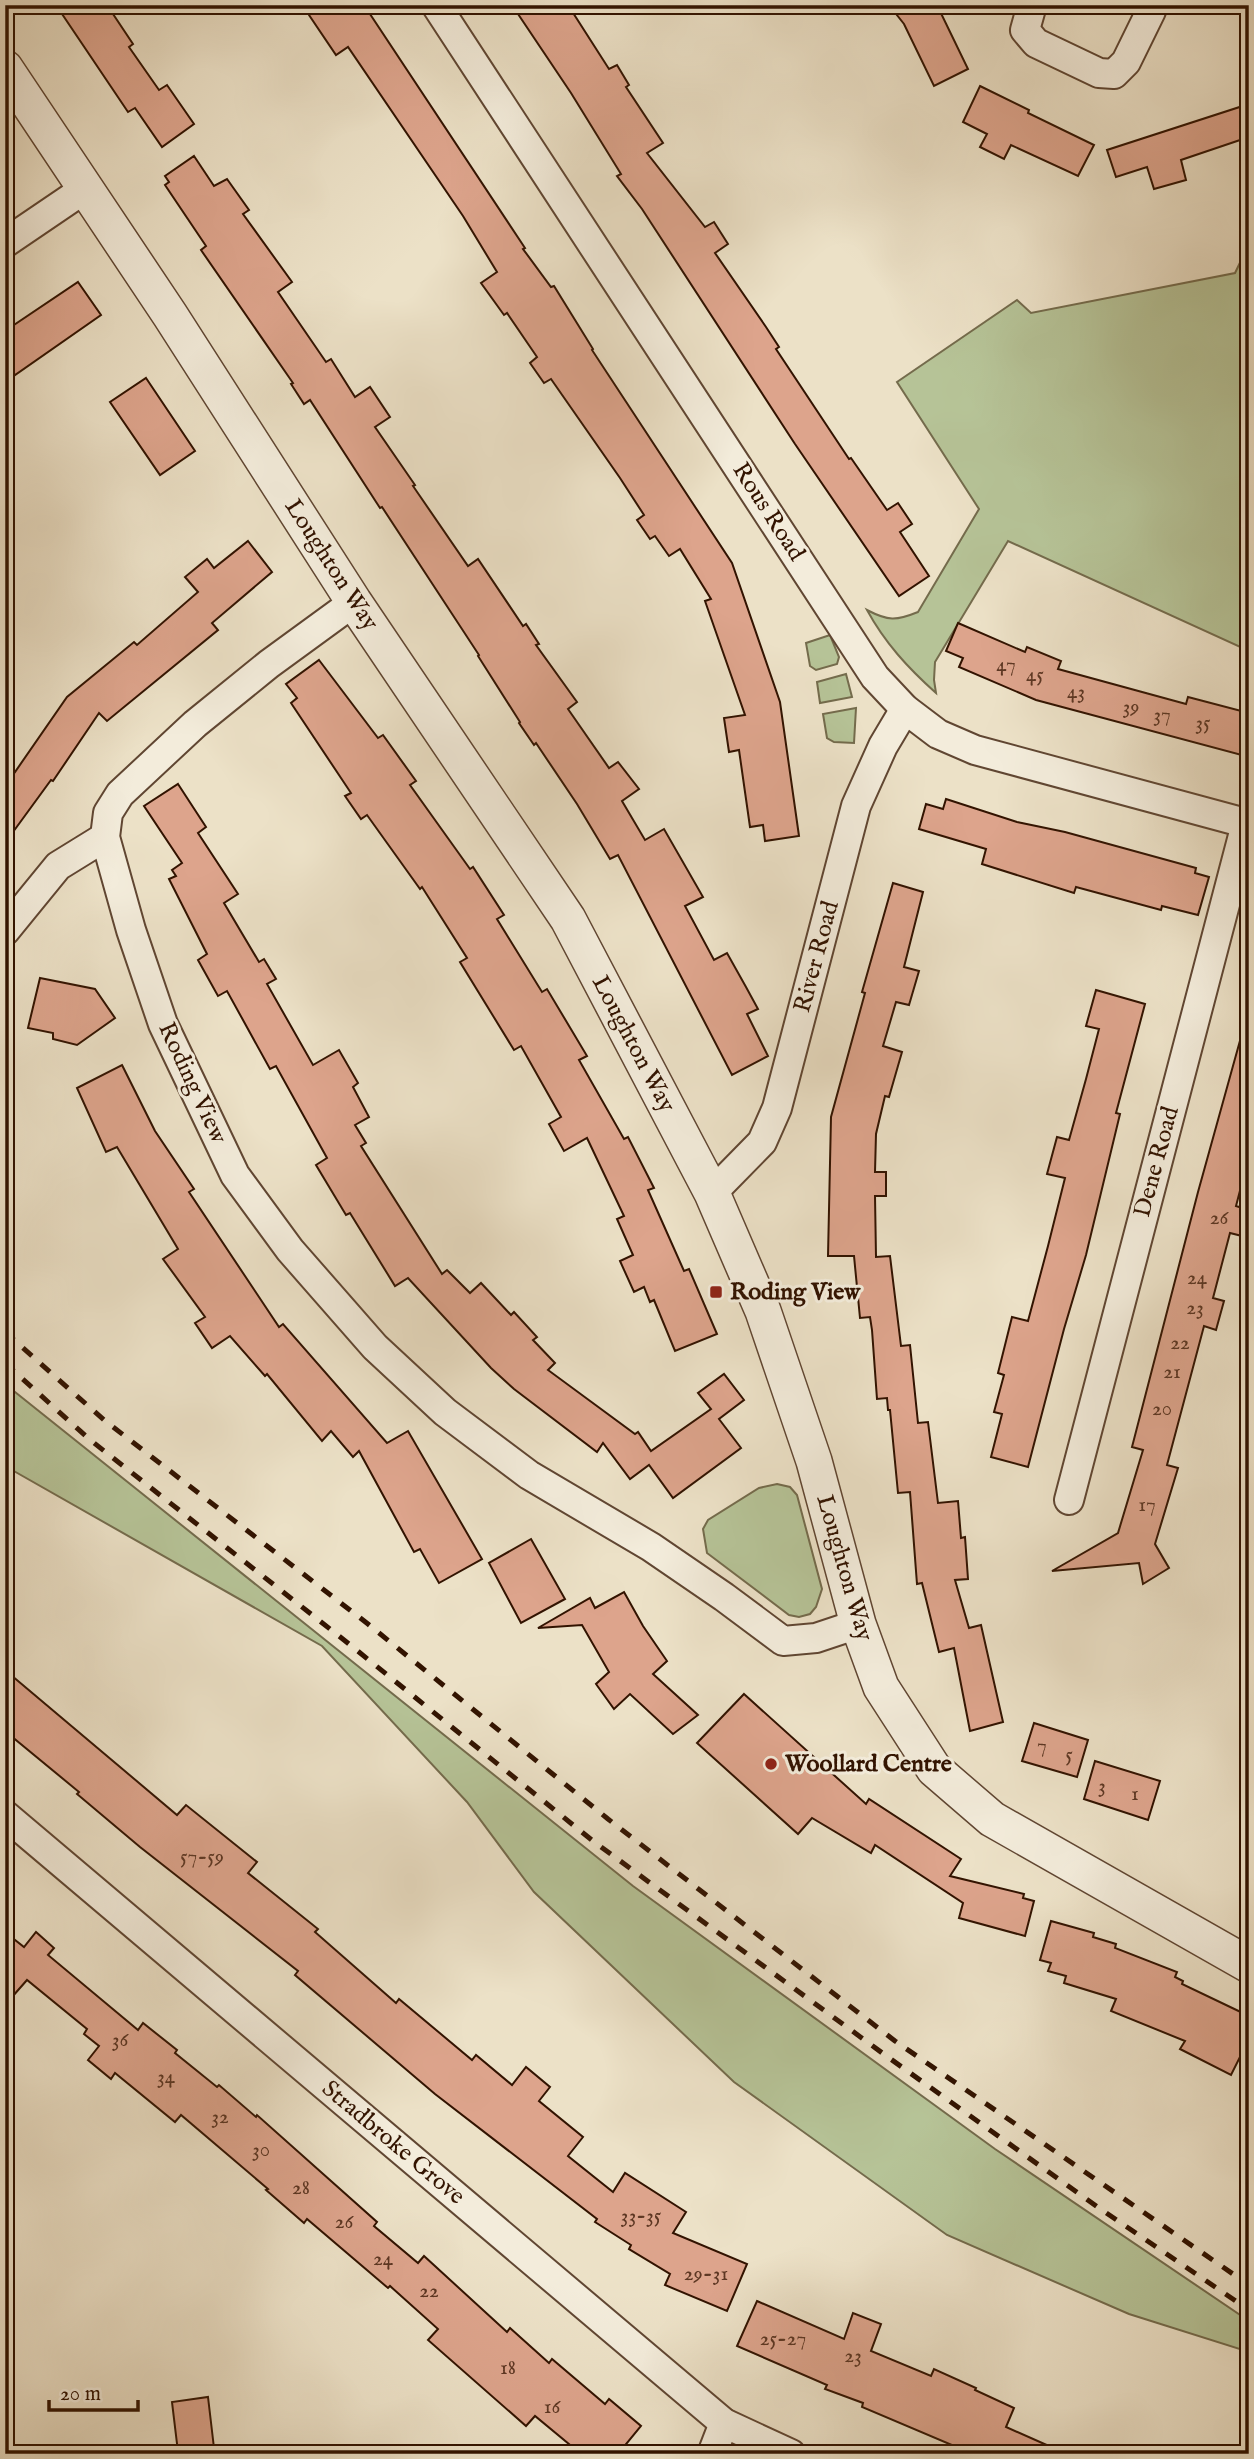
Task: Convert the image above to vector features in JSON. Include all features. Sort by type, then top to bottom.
[{"type":"street","name":"Rous Road","points":[[436,5],[875,677],[905,709],[938,734],[975,750],[1247,824]]},
{"type":"street","points":[[1032,5],[1025,30],[1036,43],[1099,73],[1114,74],[1126,62],[1151,11],[1151,5]]},
{"type":"street","name":"Loughton Way","points":[[5,68],[170,314],[354,602],[568,919],[712,1193],[763,1311],[798,1410],[858,1624],[881,1687],[934,1769],[992,1819],[1249,1965]]},
{"type":"street","points":[[5,243],[86,188]]},
{"type":"street","points":[[5,931],[58,866],[105,837],[108,813],[120,794],[195,724],[269,664],[354,602]]},
{"type":"street","name":"River Road","points":[[712,1193],[762,1142],[777,1108],[856,806],[883,746],[905,709]]},
{"type":"street","name":"Dene Road","points":[[1069,1500],[1247,824]]},
{"type":"street","name":"Roding View","points":[[105,837],[131,930],[163,1024],[235,1175],[290,1250],[375,1347],[445,1412],[529,1475],[651,1547],[783,1641],[816,1638],[858,1624]]},
{"type":"street","name":"Stradbroke Grove","points":[[5,1815],[724,2423],[791,2454]]},
{"type":"street","points":[[712,2454],[724,2423]]},
{"type":"green space","points":[[1249,244],[1249,651],[1008,541],[935,662],[936,693],[898,654],[867,610],[892,618],[918,612],[979,509],[897,382],[1017,300],[1031,313],[1235,273]]},
{"type":"green space","points":[[830,635],[839,657],[837,664],[816,670],[810,666],[806,643]]},
{"type":"green space","points":[[846,674],[852,697],[820,703],[817,682]]},
{"type":"green space","points":[[856,708],[854,743],[834,742],[827,738],[823,714]]},
{"type":"green space","points":[[5,1384],[633,1886],[995,2149],[1249,2321],[1249,2352],[1129,2314],[947,2235],[734,2082],[534,1892],[467,1802],[322,1646],[5,1466]]},
{"type":"green space","points":[[777,1484],[790,1487],[797,1495],[822,1589],[816,1607],[810,1614],[799,1617],[789,1615],[707,1553],[703,1529],[708,1520],[759,1488]]},
{"type":"building","points":[[56,5],[107,5],[133,44],[129,47],[159,90],[167,85],[194,124],[162,147],[135,108],[128,112]]},
{"type":"building","points":[[323,5],[364,5],[525,248],[523,249],[551,287],[554,286],[592,350],[732,563],[780,702],[799,836],[765,841],[763,825],[750,827],[739,750],[729,752],[724,718],[745,715],[705,601],[711,599],[680,549],[669,556],[655,536],[650,539],[637,520],[644,515],[620,478],[551,379],[544,383],[530,363],[537,357],[507,313],[504,315],[481,283],[497,272],[463,216],[348,47],[336,55],[309,15]]},
{"type":"building","points":[[512,5],[568,5],[609,69],[617,65],[629,85],[626,87],[663,143],[647,153],[705,227],[714,222],[728,244],[715,253],[766,327],[779,347],[776,349],[849,459],[851,458],[887,510],[898,503],[912,524],[900,532],[929,576],[899,596],[795,444],[642,209],[617,176],[621,174]]},
{"type":"building","points":[[889,5],[937,5],[968,69],[934,86],[904,24]]},
{"type":"building","points":[[980,86],[1094,145],[1078,176],[1011,145],[1004,159],[980,147],[987,134],[963,122]]},
{"type":"building","points":[[1249,104],[1249,137],[1181,160],[1186,180],[1154,189],[1147,167],[1116,177],[1107,150]]},
{"type":"building","points":[[194,156],[214,186],[227,179],[249,210],[243,214],[292,282],[278,292],[326,362],[331,359],[355,397],[370,387],[390,417],[375,427],[415,485],[413,486],[468,566],[478,559],[523,626],[526,624],[539,644],[536,645],[577,702],[568,709],[609,768],[618,762],[639,789],[622,801],[645,840],[664,829],[703,897],[685,906],[714,960],[727,953],[746,987],[758,1009],[747,1014],[768,1056],[732,1075],[618,855],[610,859],[577,804],[536,743],[534,745],[519,723],[479,655],[382,507],[380,508],[310,400],[304,404],[291,384],[293,383],[201,250],[206,246],[165,185],[169,182],[165,176]]},
{"type":"building","points":[[78,282],[101,315],[15,375],[5,360],[5,331]]},
{"type":"building","points":[[146,378],[195,451],[160,475],[110,402]]},
{"type":"building","points":[[248,541],[272,572],[212,623],[218,630],[107,721],[99,713],[53,781],[51,780],[5,843],[5,765],[15,772],[67,697],[134,642],[137,645],[198,592],[185,577],[207,559],[214,568]]},
{"type":"building","points":[[958,623],[1025,652],[1027,647],[1061,661],[1058,669],[1186,704],[1188,697],[1249,713],[1249,757],[1036,700],[959,667],[963,658],[946,651]]},
{"type":"building","points":[[319,660],[378,738],[383,735],[416,781],[410,785],[470,869],[473,867],[504,915],[497,919],[542,992],[547,989],[587,1056],[579,1060],[624,1139],[628,1137],[654,1188],[648,1190],[684,1271],[689,1269],[717,1334],[675,1351],[654,1300],[650,1302],[644,1287],[634,1292],[620,1261],[633,1255],[617,1219],[624,1216],[587,1138],[564,1151],[549,1124],[561,1117],[521,1046],[514,1050],[460,962],[467,958],[422,887],[420,889],[367,815],[361,819],[345,796],[351,793],[291,703],[297,698],[286,684]]},
{"type":"building","points":[[178,784],[206,827],[198,833],[238,894],[224,903],[259,962],[264,959],[276,979],[267,984],[313,1065],[339,1050],[358,1083],[353,1087],[369,1117],[355,1125],[366,1143],[361,1146],[442,1274],[447,1270],[470,1293],[481,1283],[511,1315],[514,1312],[537,1337],[533,1340],[555,1363],[548,1370],[635,1434],[638,1432],[651,1451],[711,1409],[698,1393],[724,1374],[744,1400],[719,1419],[741,1448],[673,1498],[649,1465],[630,1479],[603,1443],[597,1452],[514,1389],[491,1368],[408,1278],[395,1286],[350,1213],[346,1215],[316,1165],[327,1158],[276,1066],[270,1069],[227,991],[218,996],[198,960],[207,954],[169,879],[176,876],[172,870],[182,863],[144,806]]},
{"type":"building","points":[[946,799],[1017,822],[1065,832],[1196,868],[1195,873],[1209,877],[1198,915],[1162,906],[1161,910],[1076,887],[1074,893],[982,864],[986,849],[919,829],[926,804],[943,809]]},
{"type":"building","points":[[893,883],[923,892],[904,967],[919,971],[909,1005],[896,1002],[883,1046],[902,1052],[889,1097],[885,1096],[876,1134],[875,1172],[886,1172],[886,1196],[875,1196],[876,1257],[890,1256],[901,1346],[910,1345],[918,1423],[928,1422],[938,1503],[958,1501],[961,1538],[965,1537],[968,1579],[955,1580],[969,1628],[981,1625],[1003,1722],[970,1731],[954,1648],[939,1652],[922,1583],[917,1584],[910,1492],[898,1493],[890,1410],[887,1398],[877,1399],[870,1317],[860,1318],[854,1256],[828,1256],[831,1117]]},
{"type":"building","points":[[40,978],[95,989],[115,1018],[77,1045],[53,1039],[53,1033],[28,1028]]},
{"type":"building","points":[[1096,990],[1145,1004],[1116,1113],[1120,1114],[1086,1255],[1028,1467],[991,1457],[1002,1414],[994,1412],[1004,1375],[998,1373],[1012,1317],[1028,1321],[1048,1246],[1065,1178],[1047,1174],[1057,1137],[1069,1140],[1086,1079],[1099,1029],[1086,1026]]},
{"type":"building","points":[[1241,1037],[1249,1038],[1249,1156],[1236,1206],[1249,1212],[1242,1236],[1230,1233],[1213,1298],[1224,1301],[1216,1330],[1204,1326],[1167,1465],[1178,1468],[1155,1544],[1169,1568],[1143,1584],[1139,1563],[1052,1571],[1118,1533],[1143,1450],[1132,1447]]},
{"type":"building","points":[[122,1065],[155,1131],[194,1189],[189,1192],[279,1327],[283,1324],[387,1443],[408,1431],[482,1559],[439,1583],[420,1549],[414,1552],[359,1451],[353,1457],[331,1431],[322,1441],[267,1374],[265,1376],[230,1336],[212,1348],[195,1323],[205,1317],[163,1259],[178,1249],[117,1147],[106,1152],[77,1088]]},
{"type":"building","points":[[531,1539],[565,1599],[521,1623],[489,1563]]},
{"type":"building","points":[[624,1592],[667,1661],[653,1674],[698,1715],[673,1734],[630,1694],[614,1709],[596,1684],[609,1672],[582,1625],[538,1628],[590,1598],[595,1608]]},
{"type":"building","points":[[5,1670],[177,1815],[186,1805],[257,1862],[248,1873],[318,1929],[315,1932],[396,2003],[399,1999],[472,2060],[476,2055],[512,2085],[526,2067],[550,2087],[539,2101],[583,2137],[568,2156],[613,2192],[625,2173],[686,2212],[673,2233],[747,2264],[727,2311],[665,2285],[670,2274],[629,2249],[631,2245],[595,2222],[597,2219],[435,2094],[295,1975],[298,1971],[140,1847],[5,1731]]},
{"type":"building","points":[[744,1694],[866,1804],[869,1799],[961,1859],[950,1876],[1024,1894],[1023,1898],[1034,1901],[1025,1936],[959,1918],[963,1903],[875,1845],[871,1853],[812,1818],[798,1834],[697,1743]]},
{"type":"building","points":[[1034,1723],[1088,1740],[1077,1777],[1022,1761]]},
{"type":"building","points":[[1095,1761],[1160,1781],[1148,1820],[1084,1799]]},
{"type":"building","points":[[1051,1921],[1094,1933],[1093,1937],[1116,1944],[1115,1948],[1177,1972],[1175,1977],[1183,1981],[1182,1984],[1249,2016],[1249,2039],[1231,2075],[1180,2049],[1185,2041],[1111,2011],[1116,1999],[1064,1983],[1066,1976],[1048,1971],[1051,1963],[1040,1960]]},
{"type":"building","points":[[5,1932],[24,1947],[36,1932],[54,1948],[48,1955],[138,2030],[143,2023],[217,2087],[219,2085],[256,2117],[257,2115],[377,2222],[374,2226],[418,2263],[424,2256],[507,2332],[510,2328],[549,2363],[552,2359],[605,2404],[609,2399],[641,2426],[618,2454],[581,2454],[535,2416],[526,2426],[428,2340],[438,2329],[390,2286],[388,2288],[307,2219],[304,2223],[181,2115],[175,2122],[115,2073],[111,2079],[88,2060],[99,2046],[84,2034],[87,2029],[27,1980],[5,2005]]},
{"type":"building","points":[[757,2301],[844,2339],[853,2313],[881,2324],[871,2351],[931,2376],[934,2369],[976,2388],[975,2390],[1014,2408],[1006,2427],[1067,2454],[973,2454],[862,2407],[863,2403],[825,2389],[827,2385],[737,2346]]},
{"type":"building","points":[[208,2397],[214,2448],[178,2452],[172,2402]]},
{"type":"railway","points":[[5,1332],[104,1420],[368,1624],[608,1819],[895,2041],[1249,2285]]},
{"type":"railway","points":[[5,1363],[89,1439],[593,1841],[1099,2208],[1249,2310]]},
{"type":"place","name":"Roding View","points":[[716,1292]]},
{"type":"place","name":"Woollard Centre","points":[[771,1764]]}]
